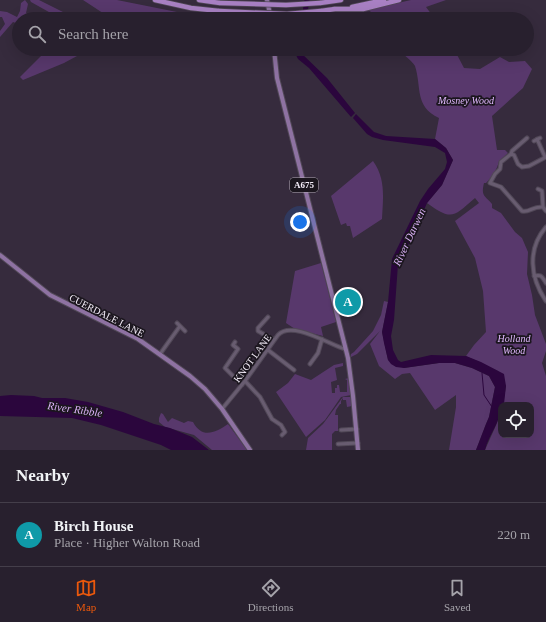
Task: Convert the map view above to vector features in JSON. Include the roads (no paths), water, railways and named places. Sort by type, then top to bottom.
[{"type":"highway","points":[[155,0],[192,8],[242,12]]},
{"type":"highway","points":[[199,0],[220,3],[286,5],[342,0]]},
{"type":"highway","points":[[310,12],[384,0]]},
{"type":"highway","points":[[334,9],[363,9],[399,0]]},
{"type":"main road","points":[[267,0],[270,12]]},
{"type":"main road","name":"A675","points":[[275,56],[277,78],[346,349],[357,429],[358,450]]},
{"type":"main road","name":"CUERDALE LANE","points":[[0,255],[50,295],[138,339],[205,389],[222,408],[250,450]]},
{"type":"street","points":[[527,138],[501,162],[500,168],[490,183],[501,187],[522,212],[528,211],[537,206],[543,207]]},
{"type":"street","points":[[511,154],[514,155],[518,164],[522,167],[529,166],[546,157],[537,139]]},
{"type":"street","points":[[538,189],[542,191],[543,207],[546,211]]},
{"type":"street","points":[[546,227],[534,247],[532,265],[536,283],[546,301]]},
{"type":"street","points":[[534,276],[539,274],[543,277],[546,283]]},
{"type":"street","points":[[268,317],[258,328],[258,331],[274,340]]},
{"type":"street","points":[[177,323],[185,331]]},
{"type":"street","points":[[160,354],[180,326]]},
{"type":"street","name":"KNOT LANE","points":[[222,408],[246,381],[281,332],[287,330],[315,336],[346,349]]},
{"type":"street","points":[[310,364],[318,353],[322,339]]},
{"type":"street","points":[[235,342],[233,345],[238,350],[225,368],[242,385]]},
{"type":"street","points":[[268,350],[294,370]]},
{"type":"street","points":[[309,358],[313,360]]},
{"type":"street","points":[[246,381],[260,397],[272,419],[281,425],[285,432],[282,435]]},
{"type":"street","points":[[341,430],[357,429]]},
{"type":"street","points":[[338,444],[358,443]]},
{"type":"water","points":[[296,56],[304,56],[327,78],[355,113],[351,117],[309,68]]},
{"type":"water","name":"River Darwen","points":[[356,114],[374,132],[386,136],[435,139],[446,148],[453,160],[442,185],[427,203],[413,236],[398,264],[394,320],[391,336],[393,350],[398,360],[401,362],[431,355],[466,356],[504,374],[506,386],[504,402],[498,402],[498,420],[485,450],[476,450],[489,417],[495,387],[489,376],[472,368],[455,363],[439,363],[404,368],[396,367],[388,360],[382,332],[388,302],[392,259],[420,201],[445,169],[447,162],[445,153],[435,147],[383,140],[372,137],[367,134],[353,118]]},
{"type":"water","name":"River Ribble","points":[[0,396],[34,396],[42,398],[65,398],[88,402],[170,428],[192,437],[209,450],[171,450],[161,445],[101,425],[72,418],[0,416]]},
{"type":"waterway","name":"River Darwen","points":[[305,12],[307,0]]},
{"type":"waterway","points":[[482,373],[484,395],[492,407]]},
{"type":"place","name":"Birch House","points":[[348,302]]},
{"type":"park label","name":"Mosney Wood","points":[[466,100]]},
{"type":"park label","name":"Holland Wood","points":[[514,344]]}]
